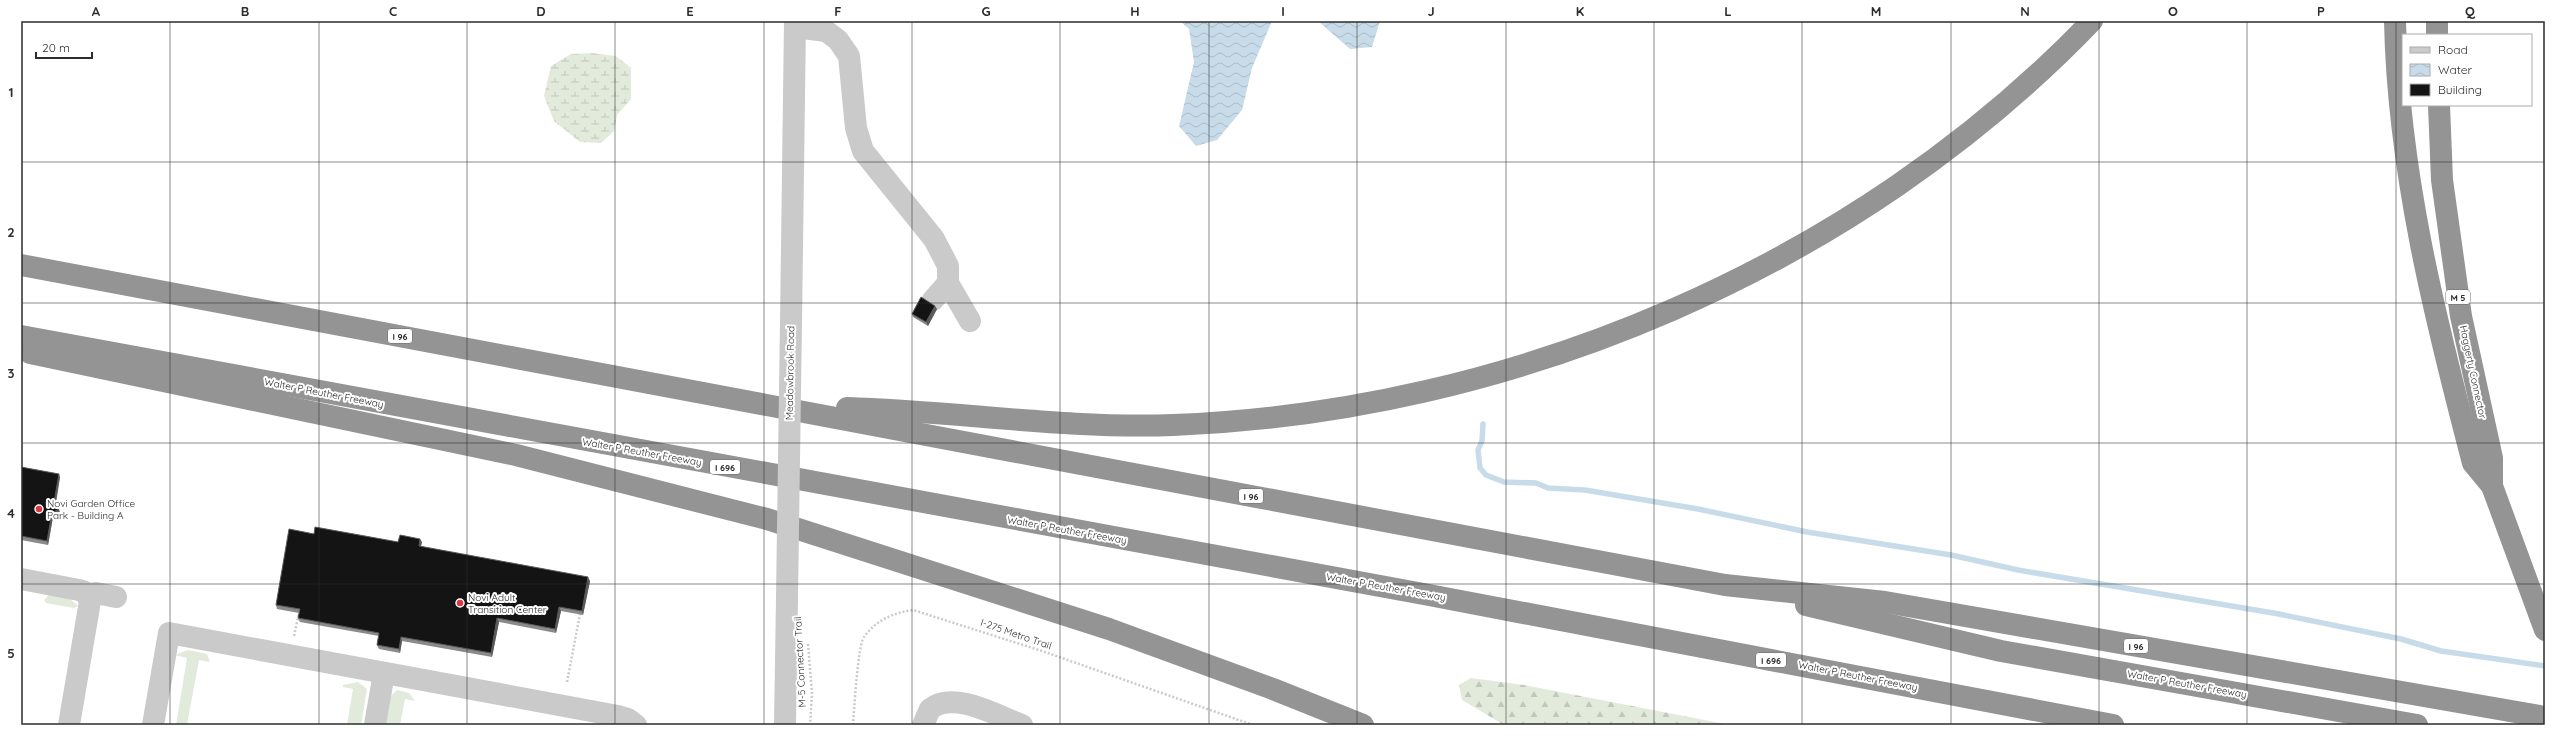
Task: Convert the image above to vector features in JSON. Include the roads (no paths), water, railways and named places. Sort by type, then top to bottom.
[{"type":"highway","points":[[778,407],[857,408],[1078,424],[1172,425],[1289,416],[1393,399],[1491,374],[1593,342],[1697,299],[1798,247],[1877,198],[1958,142],[2055,60],[2092,21]]},
{"type":"highway","points":[[2395,21],[2405,150],[2424,263],[2473,463],[2492,486]]},
{"type":"highway","points":[[2437,21],[2437,34]]},
{"type":"highway","name":"Haggerty Connector","points":[[2439,106],[2442,180],[2461,316],[2492,458],[2492,486],[2545,630]]},
{"type":"highway","name":"I 96","points":[[21,265],[1725,585],[1885,602],[2545,717]]},
{"type":"highway","name":"Walter P Reuther Freeway","points":[[21,336],[1430,595],[2113,725]]},
{"type":"highway","points":[[21,351],[516,455],[767,519],[1109,629],[1273,689],[1363,725]]},
{"type":"highway","name":"Walter P Reuther Freeway","points":[[1725,585],[2001,651],[2417,725]]},
{"type":"street","points":[[795,24],[826,31],[838,40],[849,56],[856,128],[863,151],[934,239],[948,266],[948,283],[970,321]]},
{"type":"street","name":"Meadowbrook Road","points":[[785,725],[795,24]]},
{"type":"street","points":[[933,300],[948,283]]},
{"type":"street","points":[[21,579],[79,590],[88,596]]},
{"type":"street","points":[[88,596],[96,593],[116,596]]},
{"type":"street","points":[[69,725],[89,606],[88,596]]},
{"type":"street","points":[[153,725],[169,634],[618,716],[628,719],[636,725]]},
{"type":"street","points":[[375,725],[384,673]]},
{"type":"street","points":[[923,725],[930,709],[948,701],[963,703],[1022,725]]},
{"type":"water","points":[[1180,21],[1272,21],[1252,68],[1242,110],[1217,140],[1196,146],[1179,126],[1194,62],[1189,29]]},
{"type":"water","points":[[1318,21],[1380,21],[1372,47],[1350,49]]},
{"type":"waterway","points":[[1483,424],[1482,441],[1478,450],[1480,468],[1486,475],[1504,482],[1536,483],[1548,488],[1585,490],[1698,509],[1807,532],[1951,555],[2018,570],[2279,614],[2401,639],[2441,651],[2545,666]]},
{"type":"place","name":"Novi Garden Office Park - Building A","points":[[39,509]]},
{"type":"place","name":"Novi Adult Transition Center","points":[[460,603]]}]
